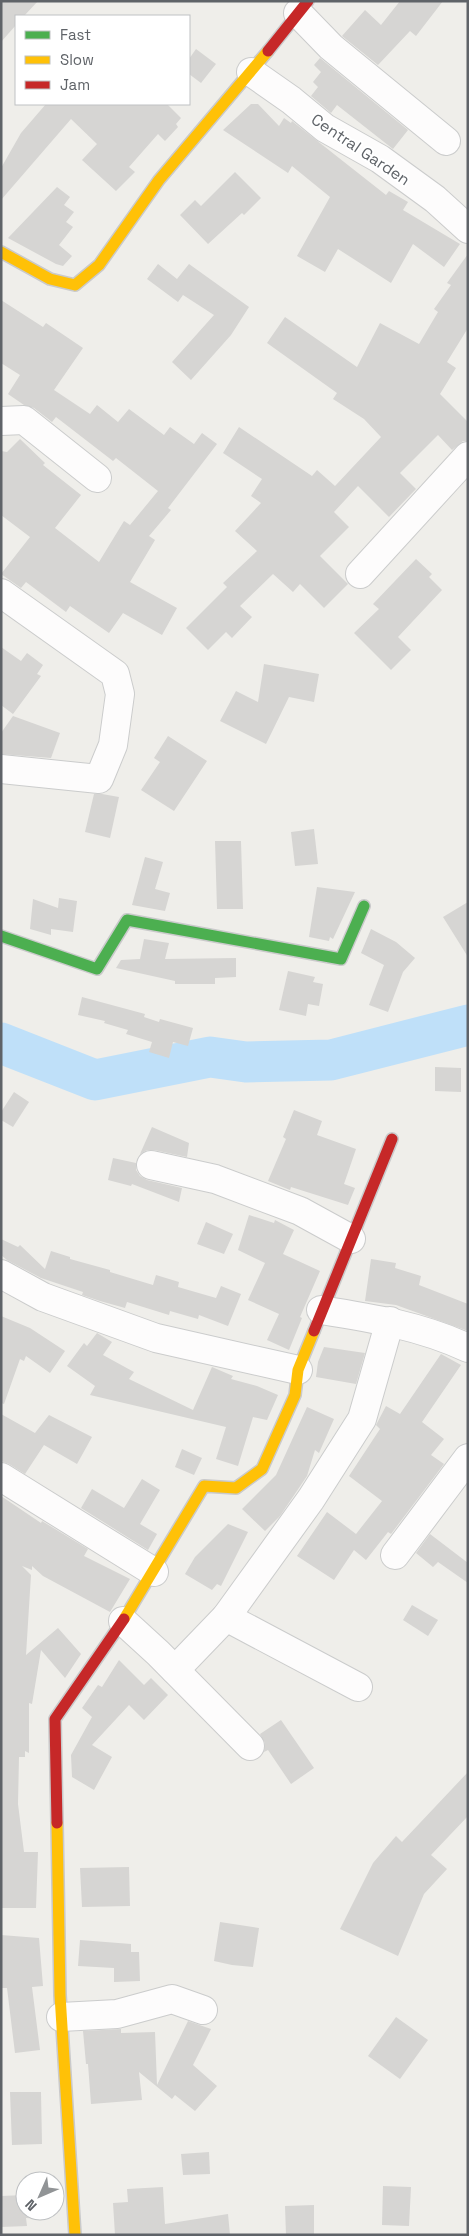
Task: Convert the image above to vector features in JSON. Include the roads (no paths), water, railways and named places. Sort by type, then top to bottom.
[{"type":"street","points":[[1,252],[50,279],[75,285],[99,265],[158,180],[251,72],[303,7],[331,47],[446,140]]},
{"type":"street","name":"Central Garden","points":[[251,72],[325,128],[380,159],[435,199],[468,229]]},
{"type":"street","points":[[1,421],[24,420],[97,478]]},
{"type":"street","points":[[360,574],[468,456]]},
{"type":"street","points":[[1,593],[115,674],[120,694],[113,745],[99,779],[1,769]]},
{"type":"street","points":[[1,936],[97,969],[127,920],[341,959],[364,906]]},
{"type":"street","points":[[75,2235],[61,2017],[55,1719],[123,1621],[204,1486],[236,1488],[262,1470],[296,1395],[298,1370],[392,1139]]},
{"type":"street","points":[[151,1164],[224,1182],[300,1211],[351,1239]]},
{"type":"street","points":[[1,1274],[43,1296],[156,1338],[298,1370]]},
{"type":"street","points":[[321,1310],[390,1321],[441,1335],[468,1348]]},
{"type":"street","points":[[174,1670],[226,1617],[311,1499],[362,1419],[390,1321]]},
{"type":"street","points":[[395,1555],[468,1458]]},
{"type":"street","points":[[1,1477],[154,1572]]},
{"type":"street","points":[[226,1617],[358,1687]]},
{"type":"street","points":[[123,1621],[250,1746]]},
{"type":"street","points":[[61,2017],[116,2014],[172,1999],[203,2010]]},
{"type":"waterway","points":[[1,1043],[95,1080],[210,1057],[246,1062],[331,1060],[468,1025]]}]
